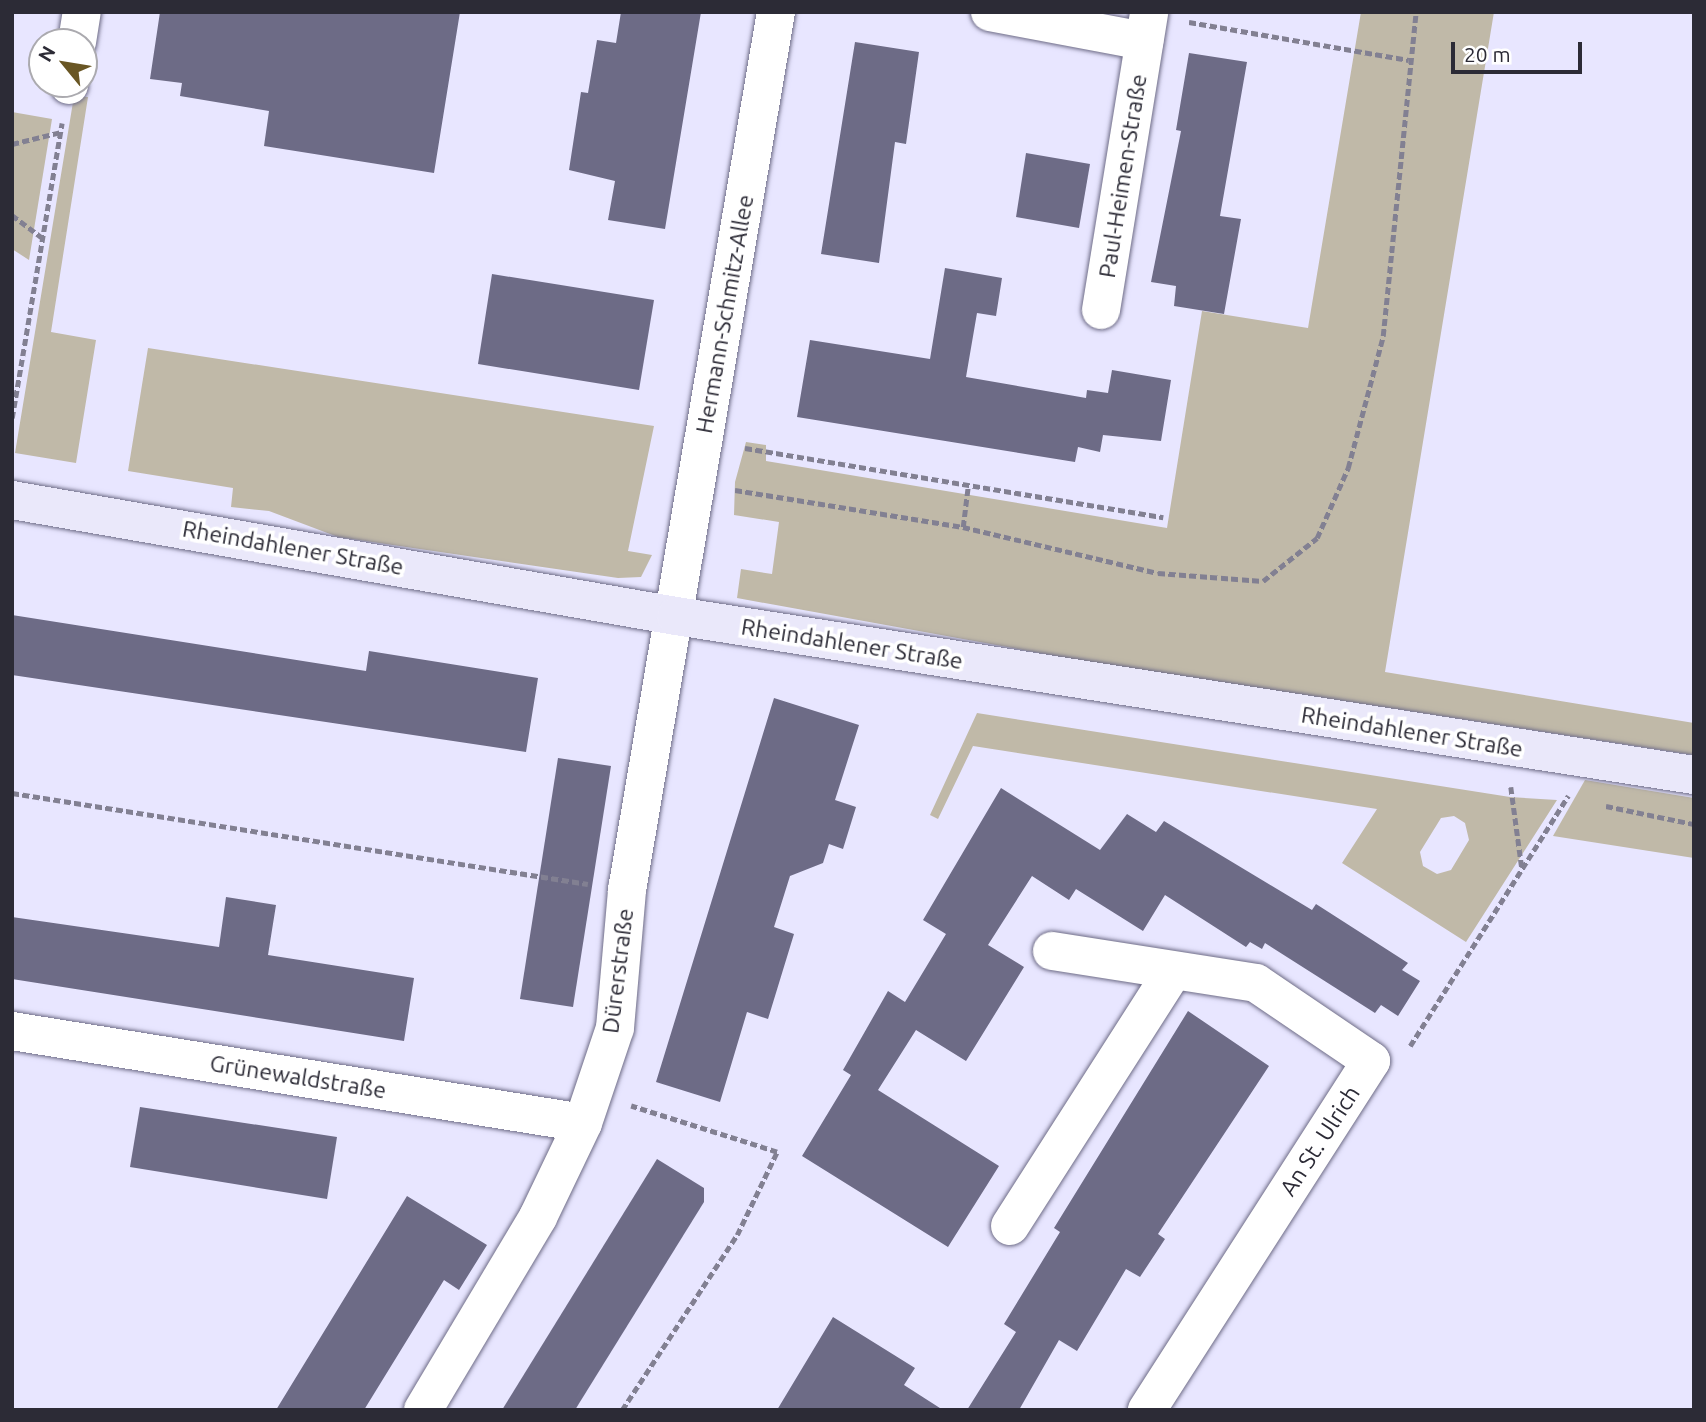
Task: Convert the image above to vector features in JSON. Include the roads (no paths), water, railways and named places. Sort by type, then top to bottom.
[{"type":"main road","name":"Rheindahlener Straße","points":[[12,500],[676,616],[1694,775]]},
{"type":"street","name":"Hermann-Schmitz-Allee","points":[[676,616],[695,483],[776,12]]},
{"type":"street","name":"Paul-Heimen-Straße","points":[[990,12],[1147,23],[1101,310]]},
{"type":"street","name":"Dürerstraße","points":[[423,1410],[538,1217],[583,1123],[615,1028],[627,890],[676,616]]},
{"type":"street","name":"An St. Ulrich","points":[[1052,951],[1172,973],[1256,983],[1371,1061],[1147,1410]]},
{"type":"street","points":[[1010,1226],[1172,973]]},
{"type":"street","name":"Grünewaldstraße","points":[[12,1031],[583,1123]]}]
